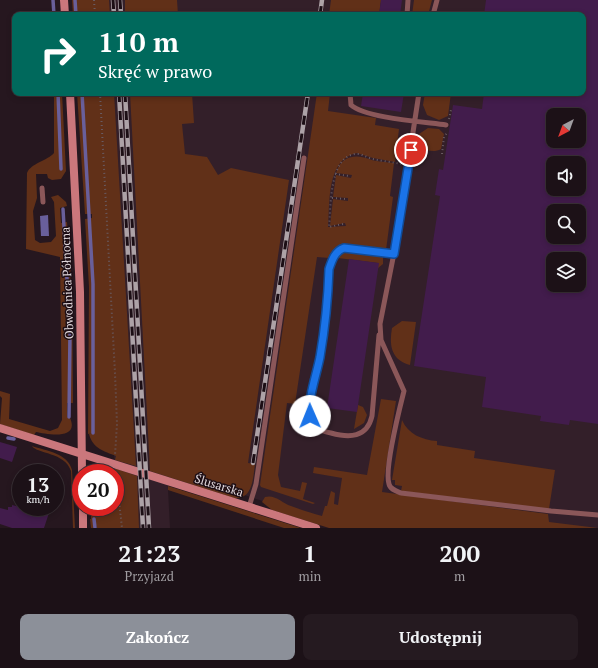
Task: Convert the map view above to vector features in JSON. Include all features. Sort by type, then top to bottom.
[{"type":"street","points":[[64,0],[65,12]]},
{"type":"street","name":"Obwodnica Północna","points":[[70,96],[80,292],[82,464]]},
{"type":"street","name":"Ślusarska","points":[[0,428],[115,464]]},
{"type":"street","name":"Ślusarska","points":[[124,467],[316,528]]},
{"type":"street","points":[[83,516],[83,528]]},
{"type":"lane","points":[[407,12],[408,0]]},
{"type":"lane","points":[[434,12],[437,0]]},
{"type":"lane","points":[[350,96],[351,105],[355,109],[390,118],[446,125]]},
{"type":"lane","points":[[394,254],[344,248],[336,254],[332,260],[329,269],[322,344],[309,406],[310,416],[315,426],[323,431],[348,437],[355,435],[369,426],[372,416],[380,324],[394,254],[419,96]]},
{"type":"lane","points":[[249,507],[256,484],[304,158]]},
{"type":"lane","points":[[42,188],[43,202]]},
{"type":"lane","points":[[380,324],[381,340],[404,391],[399,410],[388,479],[392,488],[401,493],[471,502],[551,511],[598,514]]},
{"type":"path","points":[[94,0],[95,12]]},
{"type":"path","points":[[100,96],[117,424],[115,464]]},
{"type":"path","points":[[343,224],[329,227],[335,174],[341,162],[354,155],[408,165]]},
{"type":"path","points":[[335,174],[349,176]]},
{"type":"path","points":[[332,198],[346,199]]},
{"type":"path","points":[[121,516],[122,528]]},
{"type":"shaded area","points":[[72,0],[109,0],[110,12],[73,12]]},
{"type":"shaded area","points":[[87,0],[598,0],[598,528],[346,528],[167,470],[170,528],[115,528],[115,516],[124,516],[124,464],[114,464],[114,435],[92,96],[586,96],[586,12],[88,12]]},
{"type":"shaded area","points":[[125,0],[177,0],[178,12],[125,12]]},
{"type":"shaded area","points":[[331,0],[381,0],[379,12],[329,12]]},
{"type":"shaded area","points":[[414,0],[432,0],[429,12],[412,12]]},
{"type":"shaded area","points":[[54,96],[62,96],[66,171],[61,179],[52,180],[48,178],[47,174],[36,174],[37,198],[33,211],[35,240],[40,243],[51,242],[56,236],[54,202],[51,197],[58,195],[66,202],[67,206],[60,208],[61,223],[67,222],[72,288],[73,403],[67,403],[67,417],[70,418],[72,425],[70,430],[66,433],[54,435],[36,432],[34,435],[0,424],[2,398],[0,396],[0,391],[10,394],[9,419],[50,431],[58,428],[62,420],[60,257],[26,249],[27,173],[35,164],[54,153]]},
{"type":"shaded area","points":[[77,96],[114,96],[136,466],[115,460],[116,456],[103,451],[93,443],[89,434],[94,433],[88,434],[89,287],[85,219],[92,218],[92,214],[85,214]]},
{"type":"shaded area","points":[[130,96],[192,96],[194,123],[182,124],[185,154],[207,157],[218,175],[231,168],[289,180],[248,463],[255,464],[251,487],[245,496],[234,498],[150,471]]},
{"type":"shaded area","points":[[317,96],[330,96],[328,111],[376,118],[375,125],[399,129],[395,162],[357,153],[347,157],[341,163],[349,158],[364,157],[375,161],[394,163],[390,196],[393,197],[386,250],[343,245],[338,248],[329,258],[317,257],[295,404],[287,403],[278,475],[281,487],[300,491],[302,482],[307,483],[303,499],[315,503],[313,504],[261,487],[260,485]],"holes":[[[338,168],[336,173],[352,175],[351,178],[336,175],[333,197],[348,198],[348,201],[333,199],[330,226],[345,223],[346,226],[328,227],[330,195],[332,183]]]},
{"type":"shaded area","points":[[424,96],[451,96],[448,116],[439,120],[427,115],[423,105]]},
{"type":"shaded area","points":[[428,128],[439,129],[444,134],[441,149],[430,151],[420,145],[419,134]]},
{"type":"shaded area","points":[[48,215],[49,236],[41,236],[40,216]]},
{"type":"shaded area","points":[[348,251],[383,256],[383,264],[378,268],[378,263],[338,258],[342,252]]},
{"type":"shaded area","points":[[402,321],[416,322],[410,365],[399,360],[395,356],[391,346],[392,328]]},
{"type":"shaded area","points":[[381,399],[396,401],[382,492],[548,514],[549,522],[598,528],[329,528],[272,510],[262,502],[265,497],[269,496],[288,505],[322,516],[325,506],[327,506],[331,491],[335,493],[334,504],[338,505],[342,478],[313,473],[314,467],[367,475]]},
{"type":"shaded area","points":[[358,405],[363,407],[367,415],[364,423],[354,429]]},
{"type":"shaded area","points":[[402,420],[412,433],[421,438],[437,441],[437,445],[475,451],[474,458],[555,470],[549,509],[401,491],[402,486],[395,485],[395,480],[392,480]]},
{"type":"shaded area","points":[[32,446],[61,456],[70,464],[72,470],[72,500],[71,471],[68,465],[57,457],[35,449]]},
{"type":"shaded area","points":[[124,471],[137,476],[139,528],[97,528],[95,523],[95,528],[94,523],[93,528],[91,528],[91,516],[124,516]]},
{"type":"shaded area","points":[[168,486],[301,528],[284,528],[168,490]]},
{"type":"shaded area","points":[[73,516],[74,516],[75,528],[73,528]]},
{"type":"building","points":[[381,0],[402,0],[400,12],[379,12]]},
{"type":"building","points":[[486,0],[598,0],[598,424],[570,420],[569,425],[540,421],[541,416],[482,407],[486,377],[414,366],[440,196],[435,195],[439,169],[443,170],[453,105],[482,109],[484,96],[586,96],[586,12],[484,12]]},
{"type":"building","points":[[363,96],[404,96],[401,112],[361,106]]},
{"type":"building","points":[[349,259],[379,263],[357,412],[327,408]]},
{"type":"building","points":[[0,442],[17,447],[12,462],[0,458]]},
{"type":"building","points":[[8,507],[12,507],[12,516],[48,516],[44,528],[12,528],[0,524],[0,508],[8,510]]},
{"type":"waterway","points":[[53,0],[54,12]]},
{"type":"waterway","points":[[75,0],[76,12]]},
{"type":"waterway","points":[[58,96],[61,169]]},
{"type":"waterway","points":[[82,96],[93,284],[93,433]]},
{"type":"waterway","points":[[63,209],[70,332],[69,417]]},
{"type":"waterway","points":[[8,438],[14,439]]},
{"type":"waterway","points":[[94,519],[95,528]]},
{"type":"railway","points":[[113,0],[114,12]]},
{"type":"railway","points":[[120,0],[121,12]]},
{"type":"railway","points":[[320,12],[322,0]]},
{"type":"railway","points":[[119,96],[143,528]]},
{"type":"railway","points":[[125,96],[149,528]]},
{"type":"railway","points":[[253,463],[308,96]]},
{"type":"route","points":[[310,416],[310,396],[314,390],[322,344],[329,269],[332,260],[336,254],[344,248],[394,254],[411,150]]}]
